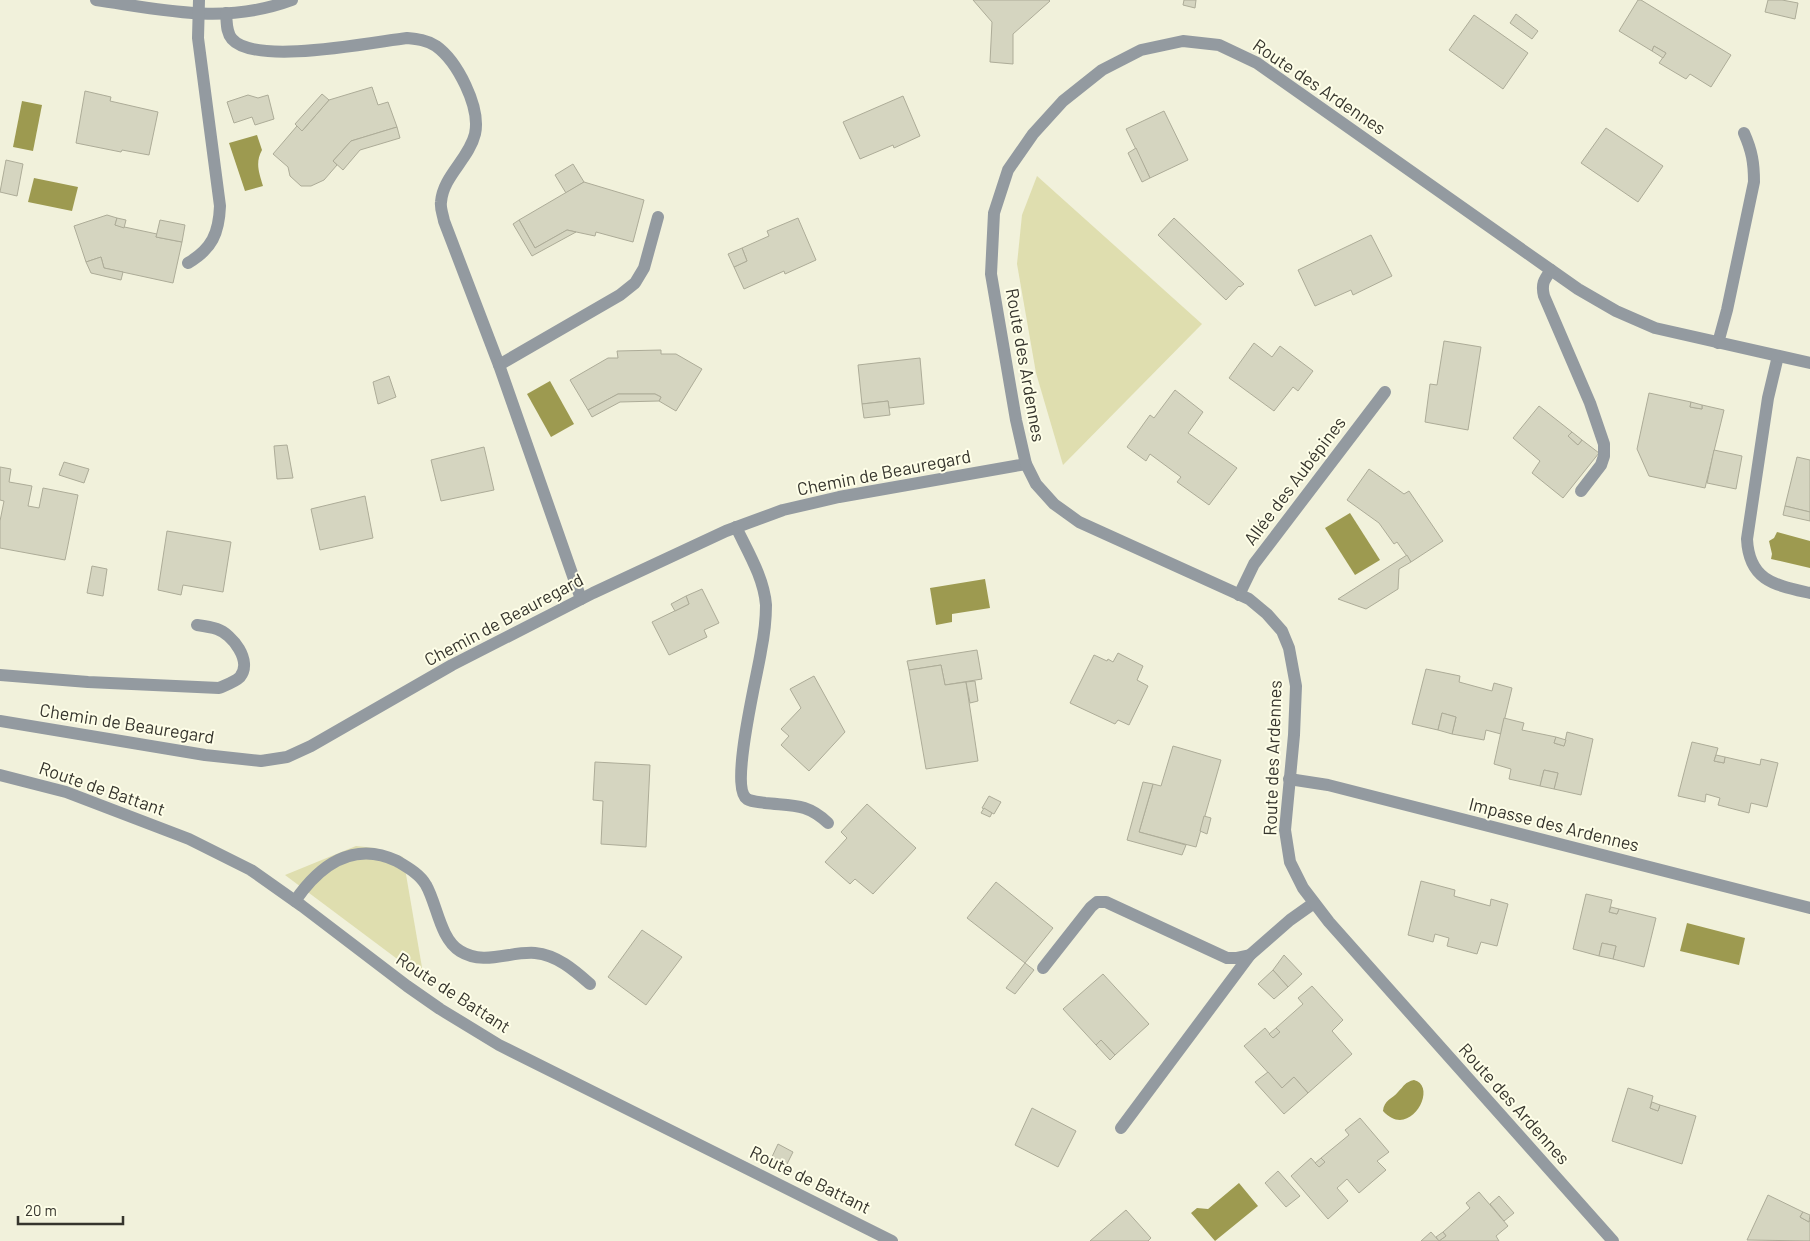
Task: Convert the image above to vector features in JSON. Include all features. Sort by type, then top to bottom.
[{"type":"street","points":[[96,0],[131,2],[198,14],[241,13],[292,0]]},
{"type":"street","points":[[188,263],[200,256],[209,247],[217,232],[220,206],[198,38],[199,0]]},
{"type":"street","points":[[226,13],[227,31],[233,40],[244,47],[265,52],[287,53],[407,38],[423,40],[435,45],[448,56],[473,104],[476,119],[475,135],[468,150],[449,178],[443,192],[440,204],[444,221],[499,365],[581,599]]},
{"type":"street","name":"Route des Ardennes","points":[[1613,1241],[1329,922],[1303,888],[1290,862],[1285,830],[1294,735],[1296,686],[1290,648],[1282,631],[1267,614],[1249,599],[1080,522],[1054,504],[1036,484],[1026,464],[1016,420],[991,274],[994,213],[1008,170],[1033,134],[1063,101],[1102,70],[1141,50],[1183,41],[1219,45],[1256,63],[1578,289],[1616,311],[1655,328],[1810,363]]},
{"type":"street","points":[[1718,343],[1729,301],[1754,182],[1754,161],[1744,133]]},
{"type":"street","points":[[499,365],[620,295],[635,284],[644,268],[658,217]]},
{"type":"street","points":[[1551,270],[1543,280],[1544,296],[1593,411],[1604,444],[1604,456],[1601,466],[1581,491]]},
{"type":"street","points":[[1778,356],[1768,398],[1747,539],[1748,551],[1752,565],[1759,575],[1782,587],[1810,593]]},
{"type":"street","name":"Allée des Aubépines","points":[[1239,595],[1254,564],[1385,392]]},
{"type":"street","name":"Chemin de Beauregard","points":[[0,721],[205,755],[262,761],[287,757],[311,746],[452,665],[581,599],[736,528],[784,510],[839,497],[1026,464]]},
{"type":"street","points":[[736,528],[760,579],[766,604],[761,652],[743,749],[741,791],[746,799],[755,802],[808,808],[828,823]]},
{"type":"street","points":[[0,675],[88,682],[219,688],[240,677],[244,668],[244,660],[239,649],[231,639],[224,632],[217,629],[198,625]]},
{"type":"street","name":"Route de Battant","points":[[0,775],[66,792],[190,840],[251,870],[407,986],[440,1009],[499,1045],[892,1241]]},
{"type":"street","name":"Impasse des Ardennes","points":[[1289,779],[1328,785],[1810,908]]},
{"type":"street","points":[[295,901],[317,873],[349,855],[365,853],[390,858],[409,867],[425,884],[448,938],[459,951],[475,958],[493,958],[534,953],[552,957],[569,966],[590,984]]},
{"type":"street","points":[[1043,968],[1097,902],[1106,902],[1227,958],[1250,955]]},
{"type":"street","points":[[1121,1128],[1250,955],[1290,920],[1314,903]]},
{"type":"green space","points":[[1037,176],[1202,324],[1063,465],[1036,373],[1017,264],[1022,215]]},
{"type":"green space","points":[[356,846],[375,848],[403,857],[424,979],[285,875]]},
{"type":"shaded area","points":[[22,101],[42,105],[33,151],[13,147]]},
{"type":"shaded area","points":[[257,135],[262,150],[258,163],[263,186],[245,191],[229,143]]},
{"type":"shaded area","points":[[34,178],[78,187],[72,211],[28,202]]},
{"type":"shaded area","points":[[550,381],[574,424],[551,437],[527,394]]},
{"type":"shaded area","points":[[1350,513],[1380,560],[1355,575],[1325,528]]},
{"type":"shaded area","points":[[1777,532],[1810,541],[1810,568],[1771,559],[1772,554],[1769,541],[1774,538]]},
{"type":"shaded area","points":[[985,579],[990,608],[952,614],[952,622],[936,625],[930,588]]},
{"type":"shaded area","points":[[1687,923],[1745,938],[1739,965],[1680,951]]},
{"type":"shaded area","points":[[1414,1080],[1421,1084],[1424,1092],[1418,1109],[1411,1116],[1403,1120],[1393,1119],[1383,1111],[1384,1107],[1407,1083]]},
{"type":"shaded area","points":[[1239,1183],[1258,1206],[1215,1241],[1191,1213],[1197,1208],[1208,1209]]},
{"type":"building","points":[[973,0],[1050,1],[1013,34],[1013,64],[990,62],[992,22]]},
{"type":"building","points":[[1184,0],[1196,0],[1195,8],[1183,5]]},
{"type":"building","points":[[1638,0],[1641,0],[1731,55],[1711,87],[1690,74],[1686,79],[1659,63],[1666,53],[1654,46],[1652,51],[1619,31]]},
{"type":"building","points":[[1768,0],[1798,3],[1795,19],[1765,12]]},
{"type":"building","points":[[1516,14],[1538,31],[1532,39],[1510,23]]},
{"type":"building","points":[[1474,15],[1528,53],[1503,89],[1449,50]]},
{"type":"building","points":[[1654,46],[1666,53],[1663,58],[1652,51]]},
{"type":"building","points":[[372,87],[378,105],[388,102],[397,127],[351,141],[333,161],[337,165],[324,180],[311,186],[301,186],[290,176],[288,167],[273,154],[297,126],[302,131],[329,100]]},
{"type":"building","points":[[85,91],[111,97],[110,101],[158,112],[149,155],[122,150],[121,152],[76,143]]},
{"type":"building","points":[[322,94],[329,100],[302,131],[295,124]]},
{"type":"building","points":[[248,95],[258,98],[268,95],[274,119],[255,125],[252,117],[234,123],[227,102]]},
{"type":"building","points":[[903,96],[920,136],[894,148],[893,145],[860,159],[843,122]]},
{"type":"building","points":[[1164,111],[1188,160],[1150,178],[1126,129]]},
{"type":"building","points":[[397,127],[400,138],[360,150],[343,170],[333,161],[351,141]]},
{"type":"building","points":[[1606,128],[1663,166],[1638,202],[1581,163]]},
{"type":"building","points":[[1136,148],[1150,178],[1142,182],[1128,153]]},
{"type":"building","points":[[6,160],[23,164],[17,196],[0,192]]},
{"type":"building","points":[[573,164],[584,182],[566,193],[555,175]]},
{"type":"building","points":[[584,182],[644,200],[633,242],[596,232],[595,236],[567,230],[535,248],[519,220]]},
{"type":"building","points":[[107,215],[117,218],[115,225],[157,234],[156,237],[182,242],[173,283],[104,268],[101,257],[86,262],[74,226]]},
{"type":"building","points":[[117,218],[126,220],[124,228],[115,225]]},
{"type":"building","points":[[798,218],[816,260],[785,274],[784,271],[744,289],[734,267],[747,261],[742,248],[769,236],[767,231]]},
{"type":"building","points":[[1174,218],[1244,284],[1239,286],[1226,300],[1158,235]]},
{"type":"building","points":[[160,220],[185,225],[182,242],[156,237]]},
{"type":"building","points":[[519,220],[535,248],[567,230],[576,232],[532,256],[513,224]]},
{"type":"building","points":[[1371,235],[1392,276],[1353,295],[1351,290],[1315,306],[1298,270]]},
{"type":"building","points":[[742,248],[747,261],[734,267],[728,254]]},
{"type":"building","points":[[101,257],[104,268],[123,272],[121,280],[91,273],[86,262]]},
{"type":"building","points":[[1444,341],[1481,347],[1468,430],[1425,422],[1430,384],[1437,385]]},
{"type":"building","points":[[1254,343],[1272,357],[1280,346],[1313,371],[1298,391],[1293,387],[1274,411],[1229,378]]},
{"type":"building","points":[[661,350],[661,354],[676,354],[702,369],[676,411],[659,401],[661,397],[655,394],[618,394],[588,410],[570,380],[608,358],[618,358],[617,351]]},
{"type":"building","points":[[920,358],[924,404],[889,408],[888,401],[862,404],[858,365]]},
{"type":"building","points":[[389,376],[396,397],[378,404],[373,382]]},
{"type":"building","points":[[1175,390],[1203,412],[1188,433],[1237,468],[1209,505],[1177,482],[1181,477],[1150,454],[1146,461],[1127,447],[1150,415],[1154,418]]},
{"type":"building","points":[[1649,393],[1691,402],[1690,407],[1702,409],[1702,405],[1724,410],[1705,488],[1649,476],[1637,449]]},
{"type":"building","points":[[618,394],[655,394],[661,397],[659,401],[620,402],[592,417],[588,410]]},
{"type":"building","points":[[888,401],[890,415],[864,418],[862,404]]},
{"type":"building","points":[[1691,402],[1702,405],[1702,409],[1690,407]]},
{"type":"building","points":[[1539,406],[1572,432],[1568,436],[1578,445],[1582,440],[1599,453],[1563,498],[1532,473],[1540,461],[1513,438]]},
{"type":"building","points":[[1572,432],[1582,440],[1578,445],[1568,436]]},
{"type":"building","points":[[287,445],[293,478],[277,479],[274,446]]},
{"type":"building","points":[[484,447],[494,490],[441,501],[431,460]]},
{"type":"building","points":[[1714,450],[1742,456],[1736,489],[1707,483]]},
{"type":"building","points":[[1797,457],[1810,460],[1810,512],[1785,506]]},
{"type":"building","points":[[64,462],[89,469],[84,483],[59,475]]},
{"type":"building","points":[[0,467],[11,469],[9,482],[32,486],[28,506],[39,508],[43,488],[78,495],[65,560],[0,548],[0,521],[4,501],[0,500]]},
{"type":"building","points":[[1369,469],[1404,494],[1409,491],[1443,541],[1411,562],[1397,542],[1394,544],[1379,523],[1347,500]]},
{"type":"building","points":[[365,496],[373,538],[320,550],[311,509]]},
{"type":"building","points":[[1785,506],[1810,512],[1810,521],[1783,515]]},
{"type":"building","points":[[167,531],[231,542],[223,592],[183,585],[181,595],[158,590]]},
{"type":"building","points":[[1407,555],[1411,562],[1399,569],[1398,589],[1366,609],[1338,599]]},
{"type":"building","points":[[92,566],[107,569],[103,596],[87,593]]},
{"type":"building","points":[[702,589],[719,623],[704,630],[707,637],[669,655],[652,622],[689,604],[686,596]]},
{"type":"building","points":[[686,596],[689,604],[675,611],[671,604]]},
{"type":"building","points":[[977,650],[982,679],[945,685],[941,665],[909,670],[907,661]]},
{"type":"building","points":[[1118,653],[1143,666],[1137,680],[1148,686],[1129,725],[1118,720],[1115,724],[1070,703],[1094,655],[1113,662]]},
{"type":"building","points":[[941,665],[945,685],[966,682],[978,761],[926,769],[909,670]]},
{"type":"building","points":[[1426,669],[1460,676],[1459,682],[1492,691],[1494,683],[1512,688],[1501,734],[1486,730],[1484,740],[1452,734],[1456,717],[1442,713],[1438,730],[1412,724]]},
{"type":"building","points":[[814,676],[845,732],[809,771],[781,745],[789,736],[781,729],[801,708],[790,689]]},
{"type":"building","points":[[975,681],[978,701],[970,703],[966,682]]},
{"type":"building","points":[[1442,713],[1456,717],[1452,734],[1438,730]]},
{"type":"building","points":[[1504,718],[1524,723],[1522,730],[1556,737],[1554,743],[1564,746],[1567,732],[1593,739],[1581,795],[1554,789],[1558,773],[1544,770],[1540,786],[1509,779],[1511,769],[1494,764]]},
{"type":"building","points":[[1556,737],[1566,740],[1564,746],[1554,743]]},
{"type":"building","points":[[1692,742],[1718,748],[1714,761],[1724,763],[1725,757],[1760,765],[1761,759],[1778,763],[1767,807],[1751,803],[1749,813],[1718,805],[1720,798],[1706,794],[1705,802],[1678,796]]},
{"type":"building","points":[[1173,746],[1221,760],[1196,847],[1139,832],[1153,784],[1161,786]]},
{"type":"building","points":[[1716,755],[1725,757],[1724,763],[1714,761]]},
{"type":"building","points":[[595,762],[650,765],[646,847],[601,844],[603,801],[593,800]]},
{"type":"building","points":[[1544,770],[1558,773],[1554,789],[1540,786]]},
{"type":"building","points":[[1143,782],[1153,784],[1139,832],[1186,845],[1182,855],[1127,840]]},
{"type":"building","points":[[989,796],[1001,802],[994,814],[982,808]]},
{"type":"building","points":[[867,804],[916,848],[873,894],[855,879],[850,884],[825,862],[847,838],[841,832]]},
{"type":"building","points":[[984,808],[992,813],[990,817],[981,813]]},
{"type":"building","points":[[1204,816],[1211,818],[1207,834],[1200,831]]},
{"type":"building","points":[[1421,881],[1455,890],[1454,896],[1490,906],[1491,899],[1508,904],[1497,946],[1481,942],[1477,954],[1447,946],[1449,938],[1435,934],[1433,942],[1408,935]]},
{"type":"building","points":[[996,882],[1053,928],[1025,963],[967,918]]},
{"type":"building","points":[[1586,894],[1612,900],[1609,912],[1617,914],[1619,909],[1656,918],[1644,967],[1613,959],[1616,946],[1602,943],[1599,956],[1573,949]]},
{"type":"building","points":[[1611,907],[1619,909],[1617,914],[1609,912]]},
{"type":"building","points":[[642,930],[682,957],[646,1005],[608,977]]},
{"type":"building","points":[[1602,943],[1616,946],[1613,959],[1599,956]]},
{"type":"building","points":[[1284,955],[1302,974],[1288,987],[1273,970]]},
{"type":"building","points":[[1025,963],[1034,970],[1015,994],[1006,988]]},
{"type":"building","points":[[1273,970],[1288,987],[1274,999],[1258,984]]},
{"type":"building","points":[[1103,974],[1149,1024],[1115,1055],[1101,1040],[1096,1045],[1063,1009]]},
{"type":"building","points":[[1312,986],[1343,1020],[1332,1031],[1352,1054],[1308,1093],[1294,1077],[1282,1088],[1244,1046],[1265,1028],[1273,1038],[1280,1032],[1276,1028],[1303,1004],[1298,998]]},
{"type":"building","points":[[1276,1028],[1280,1032],[1273,1038],[1269,1034]]},
{"type":"building","points":[[1101,1040],[1115,1055],[1110,1060],[1096,1045]]},
{"type":"building","points":[[1268,1072],[1282,1088],[1294,1077],[1308,1093],[1284,1114],[1255,1082]]},
{"type":"building","points":[[1628,1088],[1653,1096],[1650,1108],[1658,1111],[1660,1105],[1696,1116],[1682,1164],[1612,1141]]},
{"type":"building","points":[[1652,1102],[1660,1105],[1658,1111],[1650,1108]]},
{"type":"building","points":[[1032,1108],[1076,1131],[1058,1167],[1015,1145]]},
{"type":"building","points":[[1360,1118],[1389,1152],[1377,1161],[1386,1170],[1359,1193],[1347,1179],[1337,1188],[1348,1201],[1328,1219],[1291,1176],[1311,1158],[1319,1167],[1325,1162],[1321,1158],[1349,1135],[1345,1130]]},
{"type":"building","points":[[778,1144],[793,1152],[786,1166],[771,1159]]},
{"type":"building","points":[[1321,1158],[1325,1162],[1319,1167],[1315,1163]]},
{"type":"building","points":[[1278,1171],[1300,1196],[1286,1207],[1265,1183]]},
{"type":"building","points":[[1479,1192],[1508,1226],[1496,1236],[1499,1241],[1439,1241],[1446,1236],[1443,1232],[1470,1208],[1466,1203]]},
{"type":"building","points":[[1768,1195],[1803,1212],[1800,1217],[1809,1222],[1810,1220],[1810,1241],[1747,1240]]},
{"type":"building","points":[[1499,1196],[1514,1213],[1504,1221],[1490,1204]]},
{"type":"building","points":[[1126,1210],[1151,1238],[1148,1241],[1090,1241]]},
{"type":"building","points":[[1803,1212],[1810,1215],[1809,1222],[1800,1217]]},
{"type":"building","points":[[1431,1232],[1439,1241],[1421,1241]]},
{"type":"building","points":[[1443,1232],[1446,1236],[1439,1241],[1436,1237]]}]
